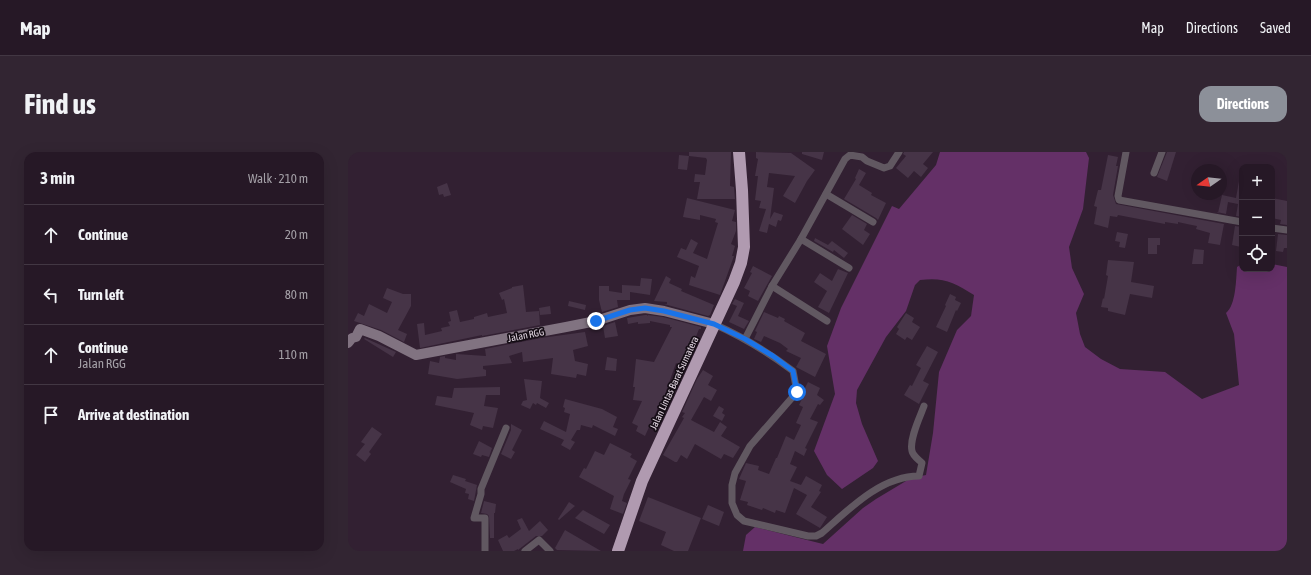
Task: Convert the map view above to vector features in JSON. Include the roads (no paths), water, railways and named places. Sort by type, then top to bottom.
[{"type":"highway","name":"Jalan Lintas Barat Sumatera","points":[[618,551],[642,481],[734,282],[741,263],[744,247],[739,152]]},
{"type":"street","points":[[745,339],[772,286],[801,239],[845,159],[850,155],[862,157],[867,161],[884,168],[890,166],[899,152]]},
{"type":"street","points":[[1126,152],[1118,196],[1119,200],[1239,221]]},
{"type":"street","points":[[1154,173],[1162,152]]},
{"type":"street","points":[[826,194],[873,222]]},
{"type":"street","points":[[1275,228],[1287,230]]},
{"type":"street","points":[[801,239],[850,268]]},
{"type":"street","points":[[772,286],[827,321]]},
{"type":"street","name":"Jalan RGG","points":[[348,343],[356,337],[360,329],[379,336],[416,356],[596,321],[630,310],[645,308],[664,311],[714,324]]},
{"type":"street","points":[[714,324],[745,339],[773,356],[793,371],[797,392],[750,446],[735,473],[732,485],[732,503],[737,515],[744,521],[808,536],[816,536],[822,533],[864,496],[874,490],[904,477],[919,476],[922,463],[914,456],[911,446],[924,406]]},
{"type":"street","points":[[485,551],[485,518],[474,518],[481,489],[506,428]]},
{"type":"street","points":[[525,551],[539,540],[550,551]]}]
